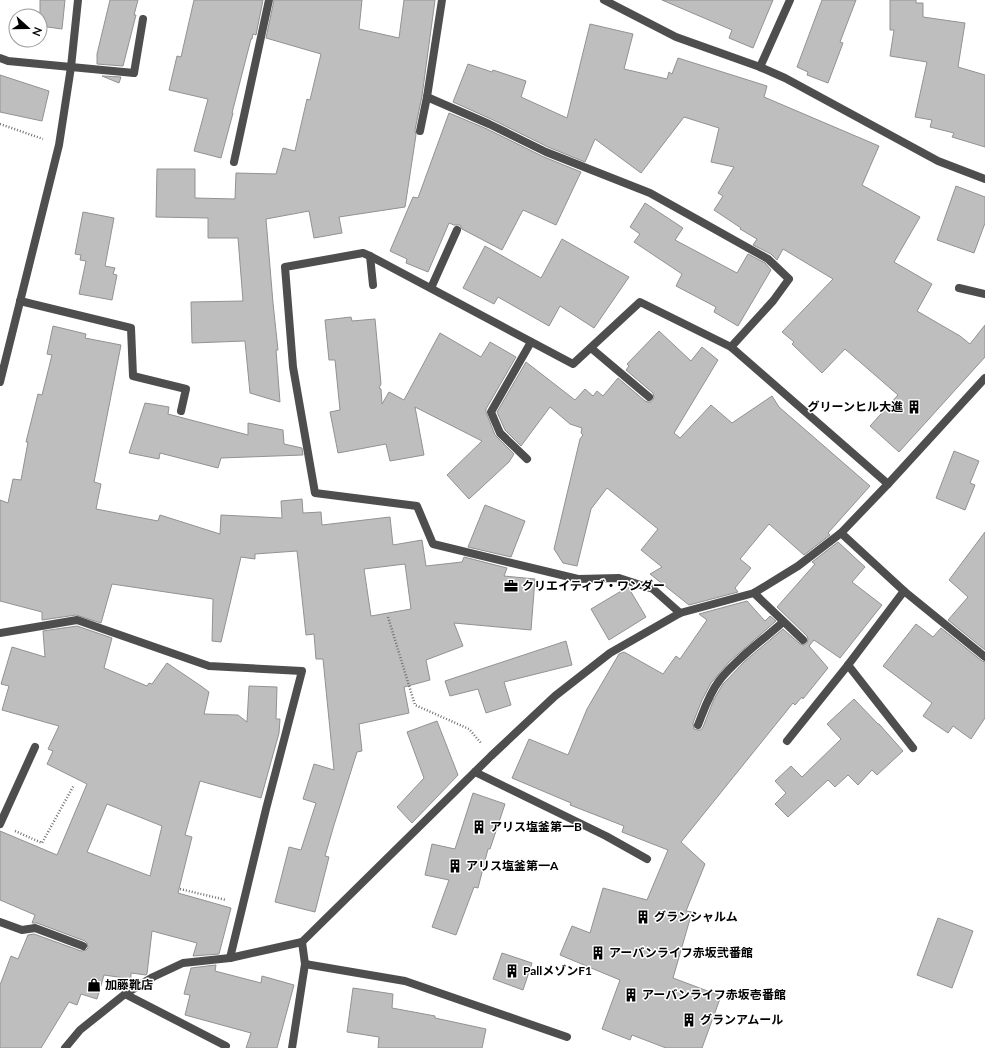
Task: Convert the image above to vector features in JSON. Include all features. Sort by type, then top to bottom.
[{"type":"street","points":[[0,382],[58,145],[71,67],[78,0]]},
{"type":"street","points":[[234,162],[269,0]]},
{"type":"street","points":[[420,131],[427,97],[442,0]]},
{"type":"street","points":[[604,0],[676,38],[760,67],[785,78],[938,161],[985,180]]},
{"type":"street","points":[[760,67],[790,0]]},
{"type":"street","points":[[0,58],[8,61],[134,73],[143,19]]},
{"type":"street","points":[[427,97],[490,124],[546,152],[650,193],[768,259],[789,279],[773,301],[731,347]]},
{"type":"street","points":[[431,288],[457,230]]},
{"type":"street","points":[[680,613],[653,589],[619,578],[578,579],[433,544],[417,506],[315,493],[293,367],[285,267],[363,253],[573,364],[640,302],[731,347],[888,484]]},
{"type":"street","points":[[370,256],[373,285]]},
{"type":"street","points":[[959,288],[985,294]]},
{"type":"street","points":[[20,300],[131,328],[133,376],[186,389],[181,411]]},
{"type":"street","points":[[527,459],[500,433],[491,412],[531,342]]},
{"type":"street","points":[[591,348],[649,397]]},
{"type":"street","points":[[65,1048],[80,1030],[125,994],[153,977],[183,963],[230,958],[302,942],[491,756],[555,696],[610,653],[680,613],[754,593],[798,566],[841,533],[985,378]]},
{"type":"street","points":[[841,533],[904,591],[985,657]]},
{"type":"street","points":[[787,741],[848,665],[904,591]]},
{"type":"street","points":[[754,593],[803,640]]},
{"type":"street","points":[[0,633],[77,620],[209,666],[302,671],[264,816],[230,958]]},
{"type":"street","points":[[698,726],[710,696],[719,681],[737,662],[784,622]]},
{"type":"street","points":[[848,665],[913,748]]},
{"type":"street","points":[[0,824],[35,747]]},
{"type":"street","points":[[475,772],[606,836],[647,859]]},
{"type":"street","points":[[0,922],[22,930],[35,928],[83,946]]},
{"type":"street","points":[[292,1048],[305,964],[302,942]]},
{"type":"street","points":[[305,964],[405,981],[568,1037]]},
{"type":"street","points":[[125,994],[226,1046]]},
{"type":"path","points":[[0,124],[58,145]]},
{"type":"path","points":[[388,617],[415,705],[469,729],[491,756]]},
{"type":"path","points":[[14,830],[42,843],[74,785]]},
{"type":"path","points":[[180,889],[242,904]]},
{"type":"building","points":[[40,0],[65,0],[62,29],[48,27],[48,8],[40,8]]},
{"type":"building","points":[[110,0],[138,0],[134,15],[136,15],[123,66],[97,64],[97,54]]},
{"type":"building","points":[[194,0],[263,0],[256,35],[253,34],[251,39],[221,158],[194,151],[208,99],[169,90],[177,56],[181,57]]},
{"type":"building","points":[[274,0],[362,0],[359,29],[399,38],[404,0],[435,0],[405,207],[339,217],[342,233],[314,238],[309,211],[266,219],[278,350],[276,350],[280,402],[250,393],[245,341],[192,343],[191,302],[243,301],[238,238],[208,238],[208,218],[156,217],[157,169],[195,169],[195,198],[235,199],[236,173],[276,174],[283,148],[295,151],[307,99],[310,100],[321,54],[266,38]]},
{"type":"building","points":[[662,0],[773,0],[753,48],[729,38],[732,30]]},
{"type":"building","points":[[822,0],[856,0],[840,42],[843,43],[828,83],[807,75],[808,72],[797,67]]},
{"type":"building","points":[[890,0],[916,0],[916,3],[923,3],[923,17],[965,23],[958,67],[985,75],[985,147],[952,137],[954,133],[930,127],[932,120],[915,117],[927,62],[890,56],[894,30],[890,30]]},
{"type":"building","points":[[590,24],[633,34],[624,69],[667,79],[669,72],[672,74],[678,58],[767,86],[764,97],[879,146],[862,185],[920,217],[894,262],[932,284],[917,311],[960,336],[970,344],[985,325],[985,357],[899,452],[870,426],[898,395],[845,349],[822,373],[792,344],[794,342],[782,332],[833,279],[783,249],[777,260],[771,254],[753,245],[757,239],[740,229],[741,228],[714,210],[723,196],[718,193],[734,167],[711,162],[719,128],[684,117],[641,173],[595,139],[585,162],[548,147],[453,102],[468,64],[492,72],[493,70],[526,81],[521,97],[567,118]]},
{"type":"building","points":[[0,75],[49,91],[42,121],[0,112]]},
{"type":"building","points":[[102,76],[121,77],[119,83]]},
{"type":"building","points":[[449,113],[487,129],[544,157],[581,172],[556,225],[523,210],[502,250],[462,229],[460,225],[449,223],[428,272],[406,263],[407,259],[390,251],[413,197],[418,198]]},
{"type":"building","points":[[956,186],[985,197],[985,223],[974,253],[937,240]]},
{"type":"building","points":[[645,203],[683,228],[675,240],[737,273],[748,254],[765,263],[771,270],[738,326],[714,312],[716,307],[676,286],[682,274],[634,242],[640,234],[630,227]]},
{"type":"building","points":[[83,212],[114,218],[105,266],[115,268],[113,274],[117,275],[112,300],[79,294],[86,261],[80,260],[81,255],[75,254]]},
{"type":"building","points":[[562,239],[629,277],[594,328],[560,306],[549,326],[498,297],[494,304],[463,288],[485,246],[541,278]]},
{"type":"building","points":[[351,317],[352,321],[375,319],[381,384],[379,388],[381,389],[382,404],[389,392],[404,400],[440,333],[481,357],[490,342],[516,357],[486,409],[495,435],[514,454],[509,462],[469,499],[447,475],[482,441],[415,407],[424,455],[390,461],[386,444],[338,453],[330,412],[340,410],[335,360],[329,360],[325,320]]},
{"type":"building","points":[[53,326],[86,334],[85,338],[121,345],[94,482],[101,484],[96,509],[158,521],[160,515],[220,534],[221,515],[282,518],[281,501],[302,499],[303,513],[321,512],[322,525],[390,517],[393,545],[422,540],[426,566],[462,562],[464,557],[507,568],[504,576],[535,579],[531,630],[454,623],[463,646],[426,660],[430,680],[404,687],[409,713],[359,724],[362,751],[357,752],[334,825],[325,856],[329,857],[315,912],[275,902],[289,847],[301,850],[316,803],[303,799],[314,764],[334,770],[323,659],[316,659],[314,634],[306,635],[297,551],[255,554],[255,559],[241,557],[221,642],[212,641],[213,599],[112,584],[101,623],[76,615],[42,620],[42,612],[0,601],[0,500],[8,503],[13,479],[21,480],[28,442],[26,442],[38,394],[42,395],[52,355],[47,354]],"holes":[[[405,564],[411,609],[371,616],[364,569]]]},
{"type":"building","points":[[659,331],[691,361],[702,347],[718,360],[674,433],[680,438],[711,405],[732,423],[772,396],[779,407],[870,486],[828,533],[830,535],[804,555],[769,524],[740,559],[751,568],[735,588],[738,592],[689,605],[650,574],[662,567],[641,550],[658,529],[607,488],[591,509],[577,566],[563,563],[554,549],[580,439],[583,435],[581,433],[582,428],[570,424],[550,407],[521,446],[505,430],[497,412],[526,362],[575,400],[585,389],[593,396],[597,391],[603,396],[618,378],[645,401],[651,402],[654,398],[653,393],[626,370],[629,366],[627,364]]},
{"type":"building","points":[[145,403],[169,407],[168,414],[248,435],[248,423],[283,430],[284,444],[302,448],[303,455],[221,458],[218,468],[160,453],[159,459],[129,453]]},
{"type":"building","points":[[954,451],[979,461],[970,483],[975,485],[965,510],[936,498]]},
{"type":"building","points":[[485,505],[525,521],[511,557],[468,547]]},
{"type":"building","points":[[985,532],[985,650],[948,620],[968,597],[949,580]]},
{"type":"building","points":[[838,542],[865,567],[852,582],[882,605],[840,658],[814,640],[809,646],[828,668],[803,699],[802,697],[795,705],[793,703],[681,842],[705,864],[686,911],[692,912],[673,978],[721,996],[702,1048],[666,1048],[632,1035],[630,1040],[602,1029],[620,980],[560,955],[572,926],[590,933],[603,888],[647,900],[668,850],[622,832],[624,826],[570,805],[571,803],[512,778],[529,739],[568,755],[587,709],[619,654],[624,652],[663,674],[676,656],[680,659],[707,620],[699,614],[747,601],[765,621],[770,616],[776,621],[730,661],[711,683],[702,700],[693,723],[694,729],[701,730],[714,699],[723,684],[745,661],[783,629],[800,644],[804,645],[807,643],[807,636],[777,607],[815,564],[812,562]]},
{"type":"building","points":[[628,587],[646,617],[609,640],[591,609]]},
{"type":"building","points":[[916,624],[933,637],[941,628],[985,662],[985,718],[971,739],[953,726],[948,733],[923,716],[932,703],[883,666]]},
{"type":"building","points":[[77,626],[112,638],[104,668],[147,686],[149,683],[152,684],[167,663],[209,692],[204,714],[238,715],[247,722],[249,686],[277,687],[276,719],[280,719],[279,733],[261,798],[200,781],[185,835],[192,837],[178,893],[231,908],[219,954],[193,956],[197,943],[152,931],[146,975],[131,973],[131,979],[104,975],[97,999],[81,994],[77,1005],[69,1002],[41,1048],[0,1048],[0,985],[11,956],[18,959],[28,935],[34,934],[81,951],[88,948],[85,941],[37,923],[32,923],[35,915],[0,900],[0,831],[57,855],[87,784],[47,764],[53,751],[48,749],[59,726],[2,710],[9,686],[1,684],[12,647],[45,657],[43,631]],"holes":[[[107,804],[162,826],[150,876],[87,852]]]},
{"type":"building","points":[[566,641],[572,665],[504,682],[511,705],[486,713],[478,689],[450,696],[445,681]]},
{"type":"building","points":[[854,699],[903,751],[877,775],[872,770],[858,785],[848,775],[835,787],[828,780],[788,817],[775,804],[786,793],[775,781],[791,766],[802,777],[841,739],[827,724]]},
{"type":"building","points":[[437,721],[458,775],[412,823],[397,807],[424,778],[407,732]]},
{"type":"building","points":[[473,793],[505,804],[490,849],[488,849],[478,888],[474,887],[456,935],[432,927],[449,880],[425,875],[432,844],[455,849]]},
{"type":"building","points":[[938,918],[973,931],[952,988],[917,975]]},
{"type":"building","name":"PallメゾンF1","points":[[502,953],[532,963],[523,990],[493,979]]},
{"type":"building","points":[[216,965],[215,971],[261,983],[262,976],[294,985],[277,1048],[246,1048],[251,1033],[185,1015],[190,995],[184,994],[191,968]]},
{"type":"building","points":[[353,988],[393,994],[392,1008],[435,1016],[435,1018],[486,1029],[482,1048],[378,1048],[379,1037],[347,1032]]},
{"type":"place","name":"グリーンヒル大進","points":[[914,407]]},
{"type":"place","name":"クリエイティブ・ワンダー","points":[[511,586]]},
{"type":"place","name":"アリス塩釜第一B","points":[[479,827]]},
{"type":"place","name":"アリス塩釜第一A","points":[[455,866]]},
{"type":"place","name":"グランシャルム","points":[[643,917]]},
{"type":"place","name":"アーバンライフ赤坂弐番館","points":[[598,953]]},
{"type":"place","name":"PallメゾンF1","points":[[512,971]]},
{"type":"place","name":"加藤靴店","points":[[94,985]]},
{"type":"place","name":"アーバンライフ赤坂壱番館","points":[[631,995]]},
{"type":"place","name":"グランアムール","points":[[689,1020]]}]
